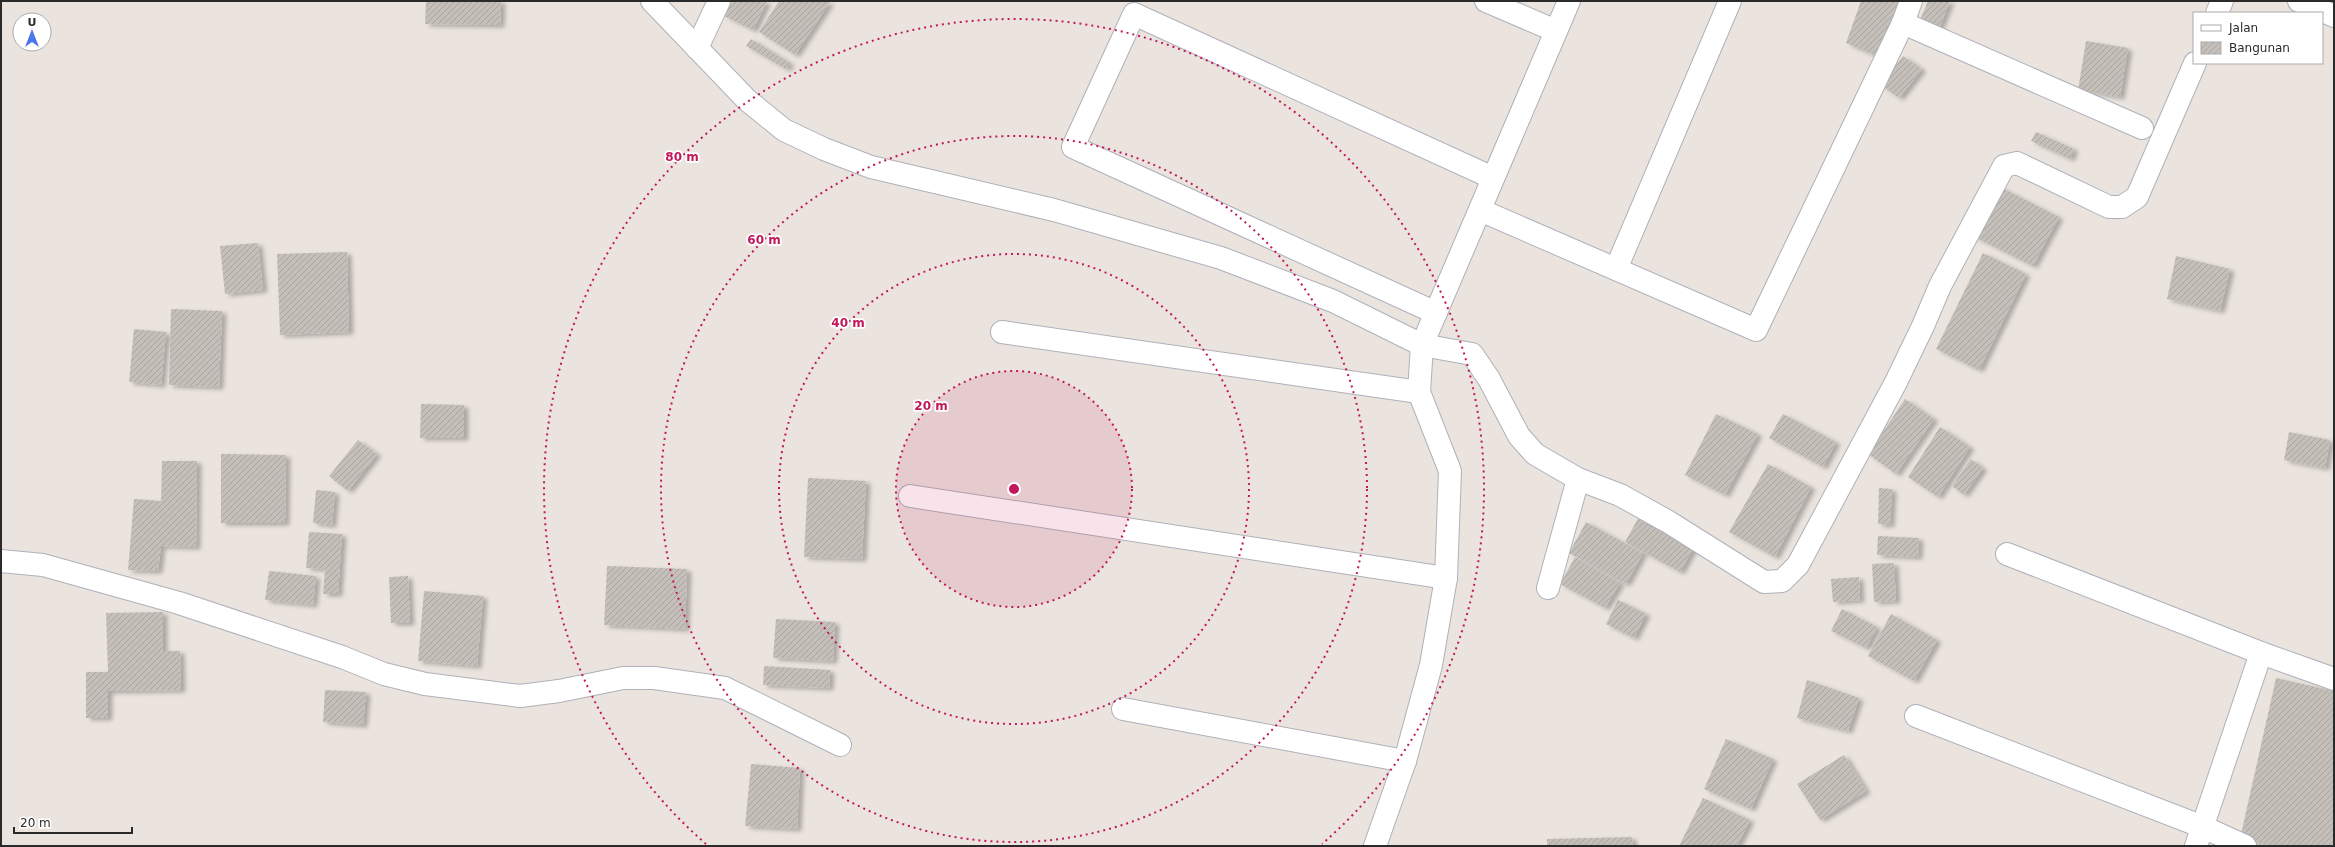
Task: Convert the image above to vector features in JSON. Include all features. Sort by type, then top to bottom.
[{"type":"street","points":[[652,1],[747,100],[784,130],[824,149],[871,167],[1054,210],[1221,258],[1333,301],[1422,345],[1472,354],[1489,379],[1519,436],[1535,454],[1578,479],[1620,495],[1667,521],[1764,582],[1782,581],[1798,565],[1896,382],[1924,326],[1940,286],[2004,166],[2017,163],[2109,207],[2122,207],[2137,197],[2195,64]]},
{"type":"street","points":[[697,48],[719,1]]},
{"type":"street","points":[[1486,1],[1556,31]]},
{"type":"street","points":[[1375,846],[1405,761],[1431,665],[1446,578],[1450,471],[1419,392],[1422,345],[1569,1]]},
{"type":"street","points":[[1616,269],[1730,1]]},
{"type":"street","points":[[1480,210],[1756,330],[1903,23],[1911,1]]},
{"type":"street","points":[[2217,12],[2222,1]]},
{"type":"street","points":[[2299,1],[2334,16]]},
{"type":"street","points":[[1436,313],[1073,146],[1134,14],[1493,178]]},
{"type":"street","points":[[1903,23],[2142,128]]},
{"type":"street","points":[[1002,332],[1419,392]]},
{"type":"street","points":[[1548,588],[1578,479]]},
{"type":"street","points":[[910,496],[1446,578]]},
{"type":"street","points":[[2007,554],[2262,653],[2334,679]]},
{"type":"street","points":[[1,560],[42,565],[179,603],[342,657],[384,674],[425,684],[520,696],[559,691],[623,678],[654,678],[725,688],[840,745]]},
{"type":"street","points":[[2200,837],[2262,653]]},
{"type":"street","points":[[1123,709],[1405,761]]},
{"type":"street","points":[[1916,716],[2200,837],[2245,846]]},
{"type":"building","points":[[426,1],[501,1],[500,25],[425,24]]},
{"type":"building","points":[[732,1],[767,1],[753,30],[724,16]]},
{"type":"building","points":[[779,1],[830,2],[795,55],[759,32]]},
{"type":"building","points":[[1861,1],[1903,1],[1881,58],[1846,43]]},
{"type":"building","points":[[1928,1],[1950,1],[1939,28],[1920,20]]},
{"type":"building","points":[[751,39],[790,63],[786,69],[746,46]]},
{"type":"building","points":[[2086,41],[2128,48],[2120,97],[2078,90]]},
{"type":"building","points":[[1903,56],[1922,69],[1899,98],[1881,85]]},
{"type":"building","points":[[2036,132],[2074,149],[2070,159],[2031,141]]},
{"type":"building","points":[[1998,186],[2059,217],[2033,266],[1973,236]]},
{"type":"building","points":[[258,243],[263,290],[225,294],[220,246]]},
{"type":"building","points":[[347,252],[349,332],[280,335],[277,254]]},
{"type":"building","points":[[1983,253],[2026,274],[1979,370],[1936,349]]},
{"type":"building","points":[[2176,256],[2230,269],[2220,311],[2167,299]]},
{"type":"building","points":[[171,309],[222,311],[219,387],[169,385]]},
{"type":"building","points":[[134,329],[166,332],[161,385],[129,382]]},
{"type":"building","points":[[1905,399],[1934,419],[1896,474],[1868,454]]},
{"type":"building","points":[[421,404],[464,405],[464,438],[420,438]]},
{"type":"building","points":[[1716,414],[1758,434],[1725,495],[1685,475]]},
{"type":"building","points":[[1783,414],[1836,442],[1823,467],[1769,438]]},
{"type":"building","points":[[1940,427],[1970,447],[1938,497],[1908,477]]},
{"type":"building","points":[[2289,432],[2330,440],[2325,468],[2284,460]]},
{"type":"building","points":[[358,440],[377,454],[348,491],[329,476]]},
{"type":"building","points":[[221,454],[286,455],[285,523],[221,523]]},
{"type":"building","points":[[1971,459],[1983,468],[1964,495],[1952,486]]},
{"type":"building","points":[[162,461],[197,461],[196,547],[161,546],[158,571],[128,570],[134,499],[161,501]]},
{"type":"building","points":[[1768,464],[1811,487],[1775,557],[1729,532]]},
{"type":"building","points":[[808,478],[866,481],[862,559],[804,557]]},
{"type":"building","points":[[1879,488],[1892,489],[1890,525],[1878,524]]},
{"type":"building","points":[[316,490],[335,492],[332,525],[313,523]]},
{"type":"building","points":[[1641,513],[1696,543],[1680,572],[1625,542]]},
{"type":"building","points":[[1586,522],[1643,553],[1626,584],[1569,553]]},
{"type":"building","points":[[309,532],[342,534],[338,594],[323,594],[325,569],[306,568]]},
{"type":"building","points":[[1878,536],[1919,538],[1918,557],[1877,555]]},
{"type":"building","points":[[1575,557],[1620,583],[1605,608],[1560,584]]},
{"type":"building","points":[[1894,563],[1896,601],[1874,602],[1872,564]]},
{"type":"building","points":[[607,566],[687,569],[685,629],[604,625]]},
{"type":"building","points":[[269,571],[316,576],[313,605],[265,600]]},
{"type":"building","points":[[408,576],[410,623],[391,623],[389,577]]},
{"type":"building","points":[[1859,577],[1860,600],[1833,602],[1831,579]]},
{"type":"building","points":[[424,591],[483,596],[477,666],[418,661]]},
{"type":"building","points":[[1618,600],[1646,614],[1634,638],[1606,624]]},
{"type":"building","points":[[1842,609],[1877,627],[1866,648],[1831,631]]},
{"type":"building","points":[[163,612],[163,651],[180,651],[181,690],[108,691],[108,718],[86,718],[86,672],[108,672],[106,613]]},
{"type":"building","points":[[1891,614],[1937,640],[1914,681],[1868,656]]},
{"type":"building","points":[[776,619],[835,622],[833,661],[773,658]]},
{"type":"building","points":[[764,666],[830,670],[829,688],[763,685]]},
{"type":"building","points":[[2276,678],[2334,691],[2334,846],[2270,846],[2240,839]]},
{"type":"building","points":[[1807,680],[1859,698],[1848,731],[1797,718]]},
{"type":"building","points":[[325,690],[366,692],[363,725],[323,722]]},
{"type":"building","points":[[1726,739],[1773,759],[1751,809],[1704,789]]},
{"type":"building","points":[[1844,755],[1866,791],[1820,820],[1797,784]]},
{"type":"building","points":[[751,764],[800,768],[797,829],[745,826]]},
{"type":"building","points":[[1703,798],[1750,820],[1737,846],[1679,846]]},
{"type":"building","points":[[1632,837],[1633,846],[1547,846],[1547,839]]}]
